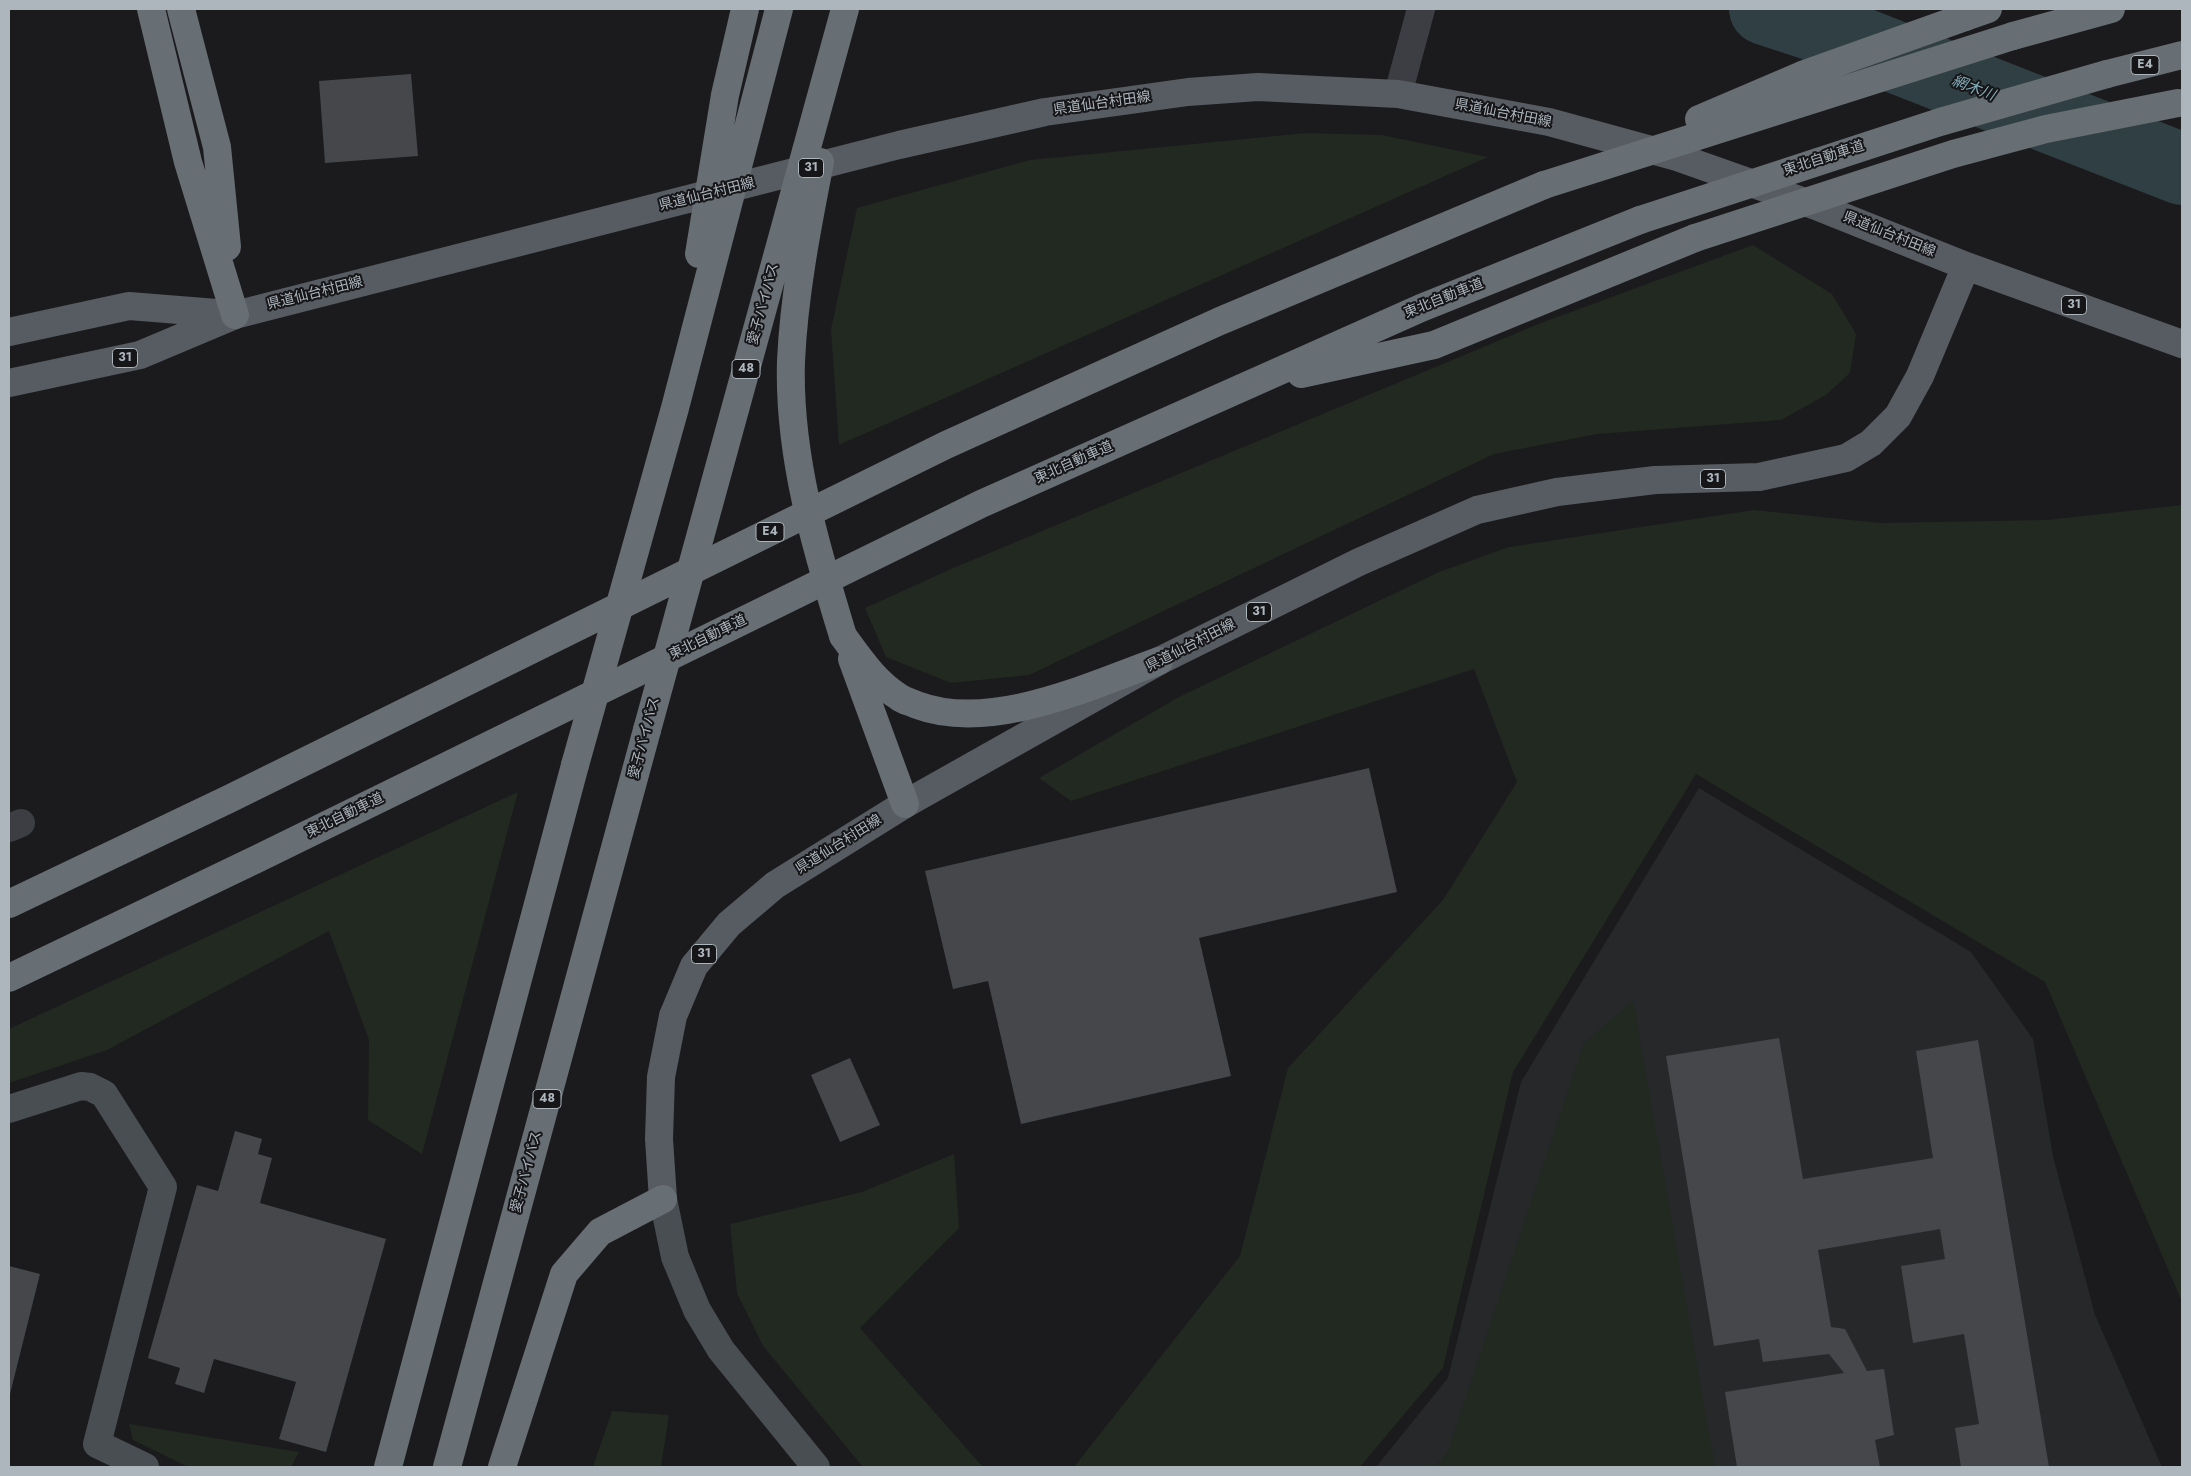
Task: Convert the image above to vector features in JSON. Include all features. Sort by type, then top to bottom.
[{"type":"highway","points":[[151,9],[170,81],[188,162],[235,314]]},
{"type":"highway","points":[[181,9],[217,147],[235,314]]},
{"type":"highway","points":[[675,408],[724,95],[745,9]]},
{"type":"highway","points":[[388,1467],[575,765],[675,408],[780,9]]},
{"type":"highway","name":"愛子バイパス","points":[[448,1467],[647,730],[845,9]]},
{"type":"highway","points":[[850,9],[809,218],[796,306],[791,362],[793,418],[800,469],[813,532],[843,636],[905,804]]},
{"type":"highway","points":[[1544,186],[2013,36],[2111,9]]},
{"type":"highway","points":[[1544,186],[1802,75],[1977,13]]},
{"type":"highway","name":"東北自動車道","points":[[9,978],[251,862],[981,504],[1421,308],[1640,220],[1940,122],[2107,74],[2182,56]]},
{"type":"highway","points":[[1245,386],[1434,346],[1695,238],[1953,154],[2046,129],[2180,102]]},
{"type":"highway","name":"E4","points":[[9,904],[229,799],[946,445],[1220,321],[1544,186]]},
{"type":"highway","points":[[843,636],[871,674],[900,698],[932,710],[960,714],[996,712],[1027,705],[1072,692],[1159,661]]},
{"type":"highway","points":[[502,1467],[564,1274],[600,1232],[663,1199]]},
{"type":"main road","name":"県道仙台村田線","points":[[9,383],[140,355],[235,314],[899,145],[1045,112],[1171,94],[1258,87],[1398,94],[1549,122],[1677,157],[1816,206],[1966,266],[2182,344]]},
{"type":"main road","name":"県道仙台村田線","points":[[663,1199],[659,1139],[661,1077],[673,1016],[694,966],[729,924],[775,885],[905,804],[1159,661],[1359,562],[1477,510],[1556,492],[1655,480],[1759,477],[1846,458],[1871,443],[1898,416],[1924,368],[1966,266]]},
{"type":"main road","name":"県道仙台村田線","points":[[9,332],[129,306],[235,314]]},
{"type":"street","points":[[1398,94],[1421,9]]},
{"type":"street","points":[[9,1110],[81,1086],[104,1094],[163,1187],[97,1444],[144,1467]]},
{"type":"street","points":[[663,1199],[675,1257],[697,1310],[721,1350],[816,1467]]},
{"type":"shaded area","points":[[1306,133],[1382,135],[1488,157],[839,445],[831,329],[857,208],[1030,160]]},
{"type":"shaded area","points":[[1753,245],[1832,294],[1856,334],[1850,373],[1826,395],[1781,420],[1597,434],[1494,454],[1029,675],[951,683],[886,657],[865,608],[951,569],[1541,323]]},
{"type":"shaded area","points":[[2182,505],[2182,1302],[2045,982],[1696,774],[1513,1072],[1443,1368],[1360,1467],[1074,1467],[1240,1256],[1288,1068],[1443,900],[1517,782],[1474,669],[1071,801],[1039,778],[1179,697],[1439,572],[1509,547],[1754,510],[1879,523],[2047,520]]},
{"type":"shaded area","points":[[1699,788],[1971,952],[2033,1039],[2053,1156],[2095,1315],[2162,1467],[1376,1467],[1448,1378],[1521,1082]]},
{"type":"shaded area","points":[[518,792],[422,1154],[368,1120],[369,1040],[329,931],[107,1050],[9,1083],[9,1029]]},
{"type":"shaded area","points":[[1633,1001],[1715,1467],[1435,1467],[1448,1451],[1584,1043]]},
{"type":"shaded area","points":[[954,1154],[959,1228],[860,1328],[983,1467],[863,1467],[763,1346],[737,1293],[730,1224],[862,1192]]},
{"type":"shaded area","points":[[612,1411],[669,1415],[661,1467],[593,1467]]},
{"type":"shaded area","points":[[129,1424],[299,1452],[291,1467],[188,1467],[133,1440]]},
{"type":"building","points":[[411,74],[418,156],[325,163],[319,81]]},
{"type":"building","points":[[1369,768],[1397,892],[1199,938],[1231,1076],[1021,1124],[988,981],[953,989],[925,871]]},
{"type":"building","points":[[1779,1038],[1803,1179],[1933,1158],[1916,1051],[1978,1040],[2049,1467],[1961,1467],[1955,1428],[1979,1424],[1964,1334],[1913,1343],[1901,1266],[1945,1259],[1940,1229],[1818,1250],[1831,1327],[1845,1329],[1867,1371],[1884,1369],[1894,1435],[1875,1440],[1880,1467],[1737,1467],[1725,1392],[1844,1373],[1829,1354],[1763,1362],[1759,1339],[1714,1346],[1666,1056]]},
{"type":"building","points":[[850,1058],[880,1125],[840,1142],[811,1075]]},
{"type":"building","points":[[235,1131],[262,1139],[258,1154],[272,1158],[260,1203],[386,1239],[326,1452],[279,1439],[296,1382],[214,1359],[204,1393],[175,1384],[180,1368],[148,1358],[197,1185],[218,1191]]},
{"type":"building","points":[[9,1266],[40,1274],[9,1398]]},
{"type":"waterway","name":"網木川","points":[[1765,9],[1811,24],[2182,169]]}]
